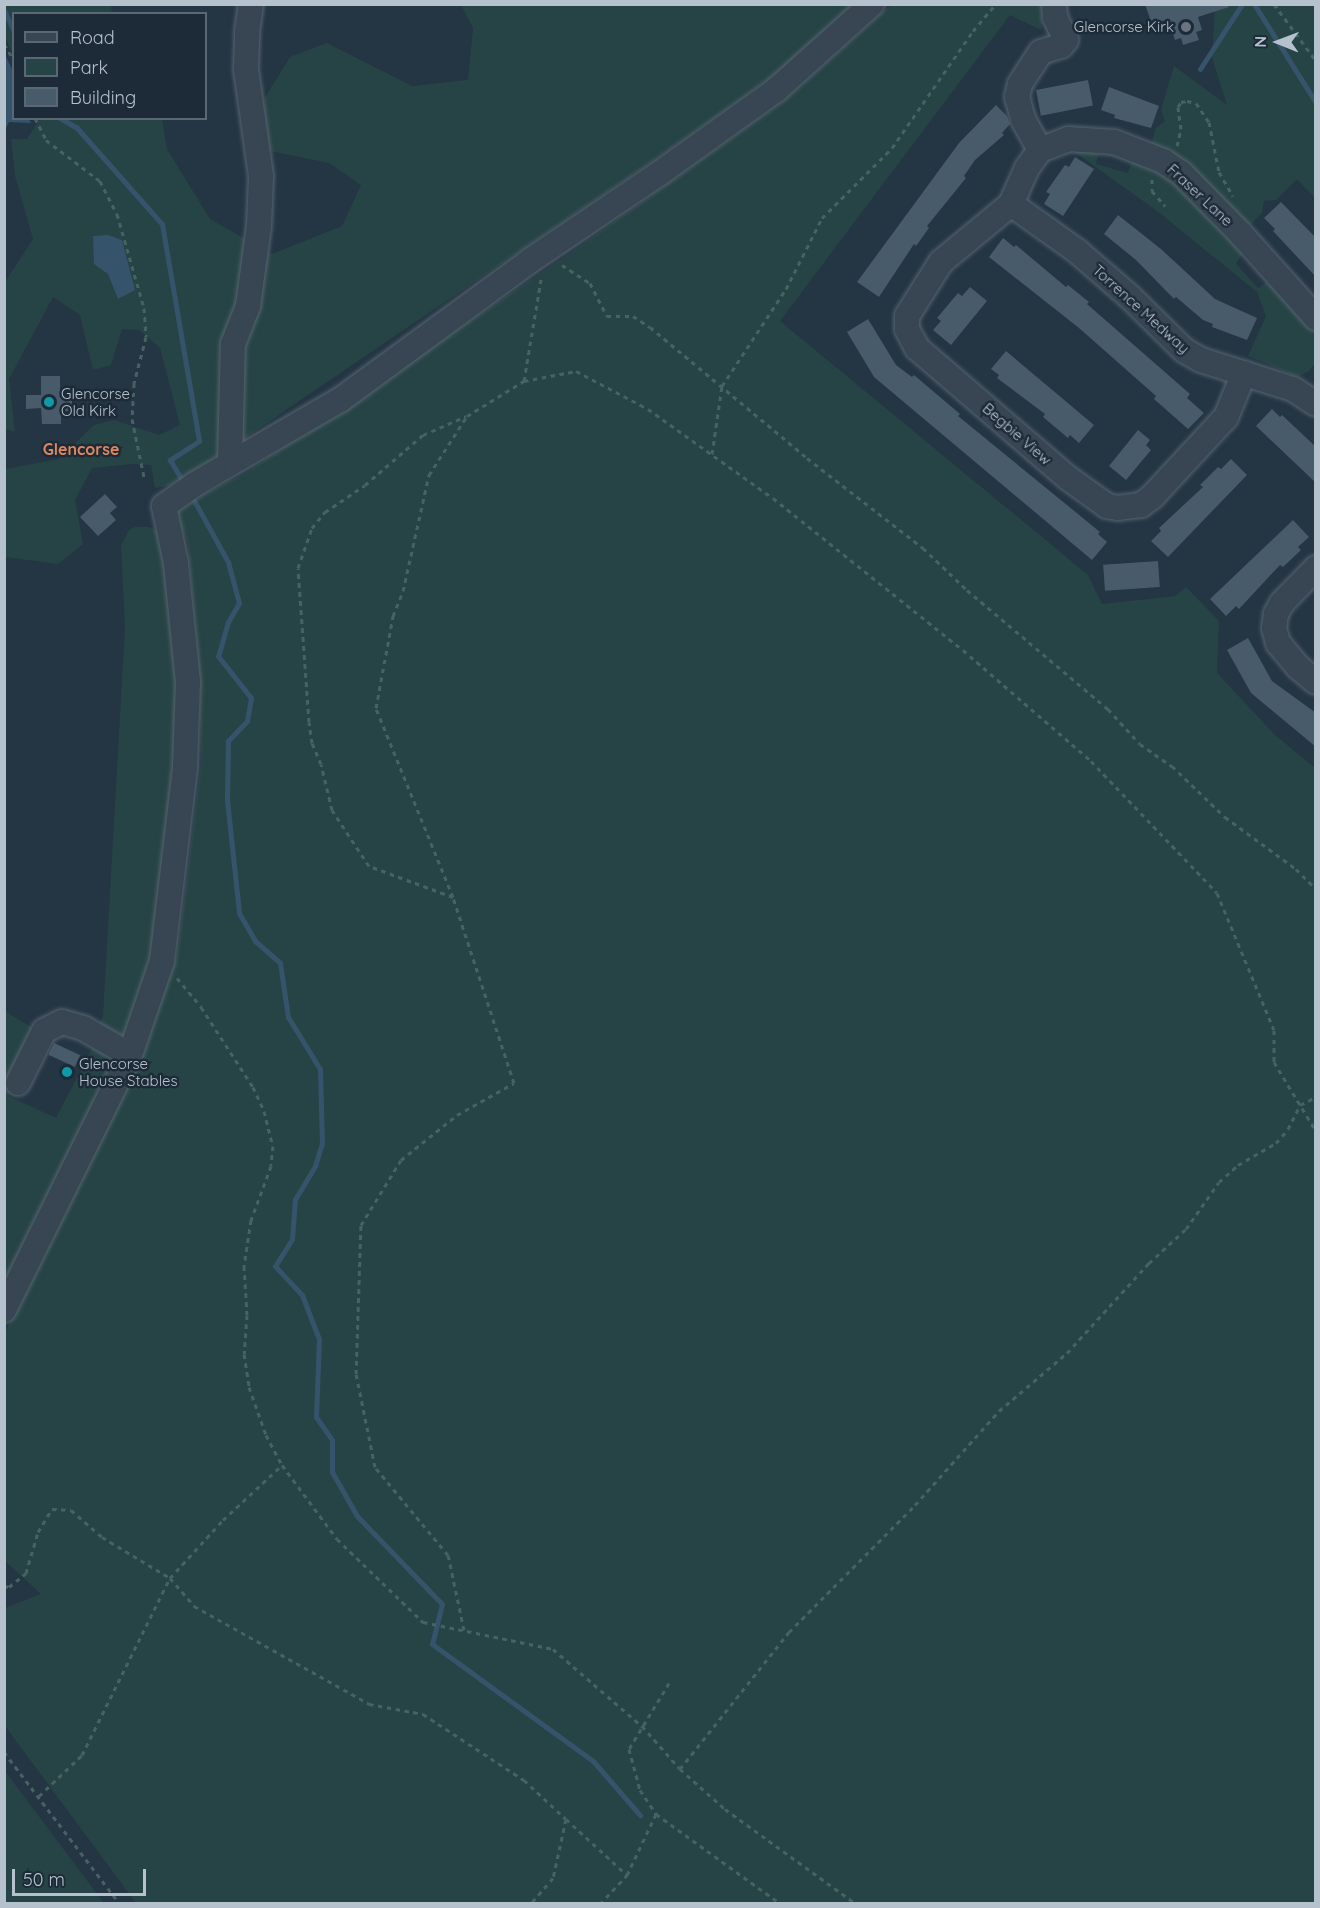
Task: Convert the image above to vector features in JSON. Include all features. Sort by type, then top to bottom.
[{"type":"street","points":[[230,463],[233,344],[248,306],[260,216],[261,176],[246,69],[246,32],[251,4]]},
{"type":"street","points":[[4,1310],[130,1055],[162,961],[186,766],[188,682],[176,562],[164,506],[195,484],[340,400],[537,265],[776,90],[872,4]]},
{"type":"street","points":[[1011,204],[1026,168],[1040,150],[1023,119],[1017,97],[1020,84],[1041,52],[1061,46],[1066,40],[1056,16],[1054,4]]},
{"type":"street","name":"Fraser Lane","points":[[1040,150],[1068,139],[1090,139],[1114,142],[1163,161],[1180,173],[1240,233],[1316,318]]},
{"type":"street","name":"Torrence Medway","points":[[1011,204],[1077,251],[1130,297],[1185,351],[1201,360],[1313,395]]},
{"type":"street","name":"Begbie View","points":[[1011,204],[941,262],[910,306],[906,316],[907,329],[917,348],[1068,478],[1107,506],[1128,508],[1141,504],[1152,497],[1226,417],[1244,373]]},
{"type":"street","points":[[1316,568],[1282,603],[1276,614],[1274,628],[1278,642],[1298,667],[1316,682]]},
{"type":"street","points":[[18,1083],[44,1031],[62,1022],[83,1028],[130,1055]]},
{"type":"path","points":[[712,454],[722,386],[786,288],[822,218],[892,148],[973,31],[996,4]]},
{"type":"path","points":[[1274,4],[1316,61]]},
{"type":"path","points":[[4,44],[12,57]]},
{"type":"path","points":[[36,120],[46,140],[70,155],[100,181],[117,214],[144,308],[146,337],[135,383],[132,419],[144,477]]},
{"type":"path","points":[[524,381],[537,265],[563,265],[590,283],[608,315],[633,316],[650,327],[807,458],[923,548],[967,590],[1108,709],[1140,744],[1172,766],[1225,817],[1296,869],[1316,889]]},
{"type":"path","points":[[453,897],[369,866],[332,810],[321,764],[312,743],[297,568],[312,528],[324,512],[365,485],[423,435],[467,416],[524,381],[576,371],[648,409],[774,498],[963,650],[1091,761],[1217,893],[1274,1030],[1274,1062],[1316,1131]]},
{"type":"path","points":[[464,1630],[448,1555],[375,1467],[356,1374],[362,1224],[401,1160],[457,1114],[514,1083],[453,897],[376,708],[393,616],[403,591],[429,475],[467,416]]},
{"type":"path","points":[[162,961],[201,1007],[253,1087],[264,1111],[273,1146],[271,1166],[251,1220],[244,1266],[247,1315],[244,1354],[249,1387],[266,1435],[282,1465],[337,1539],[423,1622],[447,1629],[464,1630],[553,1649],[642,1726],[680,1768],[724,1809],[856,1904]]},
{"type":"path","points":[[680,1768],[789,1632],[915,1505],[999,1411],[1067,1353],[1149,1263],[1186,1229],[1219,1182],[1238,1166],[1276,1143],[1288,1129],[1300,1105],[1316,1097]]},
{"type":"path","points":[[39,1796],[82,1755],[170,1578],[223,1520],[282,1465]]},
{"type":"path","points":[[4,1586],[9,1587],[26,1573],[38,1532],[52,1509],[71,1510],[102,1537],[170,1578],[194,1606],[369,1704],[423,1714],[524,1780],[627,1875]]},
{"type":"path","points":[[669,1683],[630,1749],[640,1790],[656,1814],[781,1904]]},
{"type":"path","points":[[4,1752],[120,1904]]},
{"type":"path","points":[[600,1904],[627,1875],[656,1814]]},
{"type":"path","points":[[530,1904],[553,1878],[566,1819]]},
{"type":"green space","points":[[5,4],[111,5],[112,12],[12,12],[12,53],[5,37]]},
{"type":"green space","points":[[461,5],[856,5],[780,71],[670,149],[242,440],[170,486],[155,488],[151,465],[132,464],[92,468],[75,500],[83,544],[58,564],[5,557],[5,469],[59,459],[94,425],[114,420],[159,435],[180,425],[160,348],[139,330],[122,329],[111,365],[93,370],[80,315],[53,297],[9,379],[15,432],[5,429],[5,282],[33,239],[15,176],[11,139],[27,139],[39,120],[162,120],[167,149],[210,219],[272,254],[342,226],[361,185],[329,163],[270,151],[263,101],[290,57],[327,43],[412,86],[468,80],[473,28]]},
{"type":"green space","points":[[891,5],[1043,5],[1041,30],[1010,15],[780,321],[1088,575],[1102,604],[1175,596],[1186,587],[1219,621],[1217,673],[1274,734],[1315,768],[1315,1903],[136,1903],[5,1726],[5,1608],[41,1594],[5,1561],[4,1334],[139,1060],[177,955],[201,765],[199,665],[188,544],[178,520],[179,510],[204,494],[244,474],[572,252],[782,102]]},
{"type":"green space","points":[[1215,5],[1315,5],[1315,198],[1297,179],[1276,200],[1264,201],[1262,213],[1249,226],[1151,145],[1156,128],[1165,121],[1161,110],[1174,66],[1227,105],[1212,58]]},
{"type":"green space","points":[[1072,150],[1099,151],[1096,164],[1128,173],[1132,160],[1163,167],[1244,250],[1236,264],[1258,288],[1270,280],[1315,328],[1315,363],[1309,371],[1298,377],[1248,356],[1266,316],[1257,292],[1157,211]]},
{"type":"green space","points":[[135,527],[149,527],[157,530],[165,544],[175,591],[180,766],[155,955],[128,1038],[100,1024],[103,1015],[125,628],[121,545],[129,530]]},
{"type":"green space","points":[[5,1011],[37,1031],[8,1096],[56,1118],[94,1045],[118,1059],[5,1289]]},
{"type":"green space","points":[[5,1771],[104,1903],[5,1903]]},
{"type":"water","points":[[5,55],[12,69],[12,120],[30,120],[31,123],[9,122],[5,130]]},
{"type":"water","points":[[108,235],[122,240],[135,290],[118,299],[108,274],[94,264],[93,236]]},
{"type":"building","name":"Glencorse Kirk","points":[[1145,4],[1228,4],[1229,7],[1198,17],[1202,30],[1196,32],[1199,40],[1183,45],[1181,38],[1175,40],[1168,19],[1152,25]]},
{"type":"building","points":[[1088,80],[1093,106],[1041,116],[1036,90]]},
{"type":"building","points":[[1109,87],[1159,106],[1151,128],[1114,118],[1115,115],[1101,110]]},
{"type":"building","points":[[996,105],[1007,116],[1010,124],[1002,133],[1004,135],[975,160],[964,176],[966,178],[927,226],[929,228],[916,246],[914,244],[879,297],[857,282],[959,143]]},
{"type":"building","points":[[1075,157],[1094,169],[1063,216],[1044,204],[1050,194],[1046,192],[1065,165],[1069,167]]},
{"type":"building","points":[[1281,202],[1316,238],[1316,277],[1273,231],[1275,229],[1264,218]]},
{"type":"building","points":[[1118,215],[1161,249],[1215,299],[1257,318],[1247,340],[1212,327],[1213,324],[1203,320],[1176,297],[1174,299],[1136,260],[1104,234]]},
{"type":"building","points":[[1003,238],[1014,247],[1016,245],[1066,287],[1068,285],[1089,302],[1087,304],[1190,394],[1187,398],[1204,413],[1188,429],[1154,399],[1156,396],[1079,328],[989,257]]},
{"type":"building","points":[[970,287],[987,301],[951,345],[933,330],[941,321],[937,318],[958,293],[962,296]]},
{"type":"building","points":[[868,319],[896,365],[912,377],[914,375],[960,414],[958,416],[1100,532],[1098,534],[1107,542],[1092,560],[874,377],[847,332]]},
{"type":"building","points":[[1006,351],[1094,425],[1079,443],[1070,435],[1068,438],[1043,417],[1045,414],[997,378],[999,375],[991,369]]},
{"type":"building","name":"Glencorse Old Kirk","points":[[41,376],[60,376],[60,392],[72,392],[72,411],[61,411],[61,424],[42,424],[41,408],[26,409],[26,395],[41,395]]},
{"type":"building","points":[[1272,409],[1280,417],[1282,415],[1316,447],[1316,483],[1256,426]]},
{"type":"building","points":[[1138,430],[1150,440],[1146,445],[1151,450],[1126,480],[1109,466]]},
{"type":"building","points":[[1231,459],[1247,475],[1168,557],[1151,541],[1161,531],[1159,528],[1203,487],[1200,485],[1218,467],[1221,469]]},
{"type":"building","points":[[105,494],[117,507],[110,513],[116,520],[98,536],[80,517]]},
{"type":"building","points":[[1293,520],[1309,537],[1298,547],[1301,550],[1283,567],[1280,565],[1239,609],[1236,606],[1226,616],[1210,599]]},
{"type":"building","points":[[1158,561],[1160,587],[1105,591],[1103,565]]},
{"type":"building","points":[[1248,638],[1272,681],[1316,713],[1316,747],[1251,693],[1227,650]]},
{"type":"building","points":[[54,1043],[80,1055],[75,1067],[49,1055]]},
{"type":"waterway","points":[[1200,69],[1242,4]]},
{"type":"waterway","points":[[1254,4],[1316,103]]},
{"type":"waterway","points":[[4,10],[12,27]]},
{"type":"waterway","points":[[63,120],[77,128],[162,224],[199,441],[170,460],[185,485]]},
{"type":"waterway","points":[[191,495],[228,562],[239,603],[228,622],[218,656],[251,698],[247,721],[228,741],[227,800],[239,913],[255,941],[280,963],[288,1017],[320,1069],[322,1143],[315,1166],[295,1199],[292,1239],[275,1266],[302,1295],[319,1339],[316,1417],[332,1440],[332,1472],[357,1516],[442,1604],[432,1644],[593,1761],[640,1815]]},
{"type":"place","name":"Glencorse Kirk","points":[[1186,27]]},
{"type":"place","name":"Glencorse Old Kirk","points":[[49,402]]},
{"type":"place","name":"Glencorse House Stables","points":[[67,1072]]},
{"type":"district","name":"Glencorse","points":[[81,449]]}]
